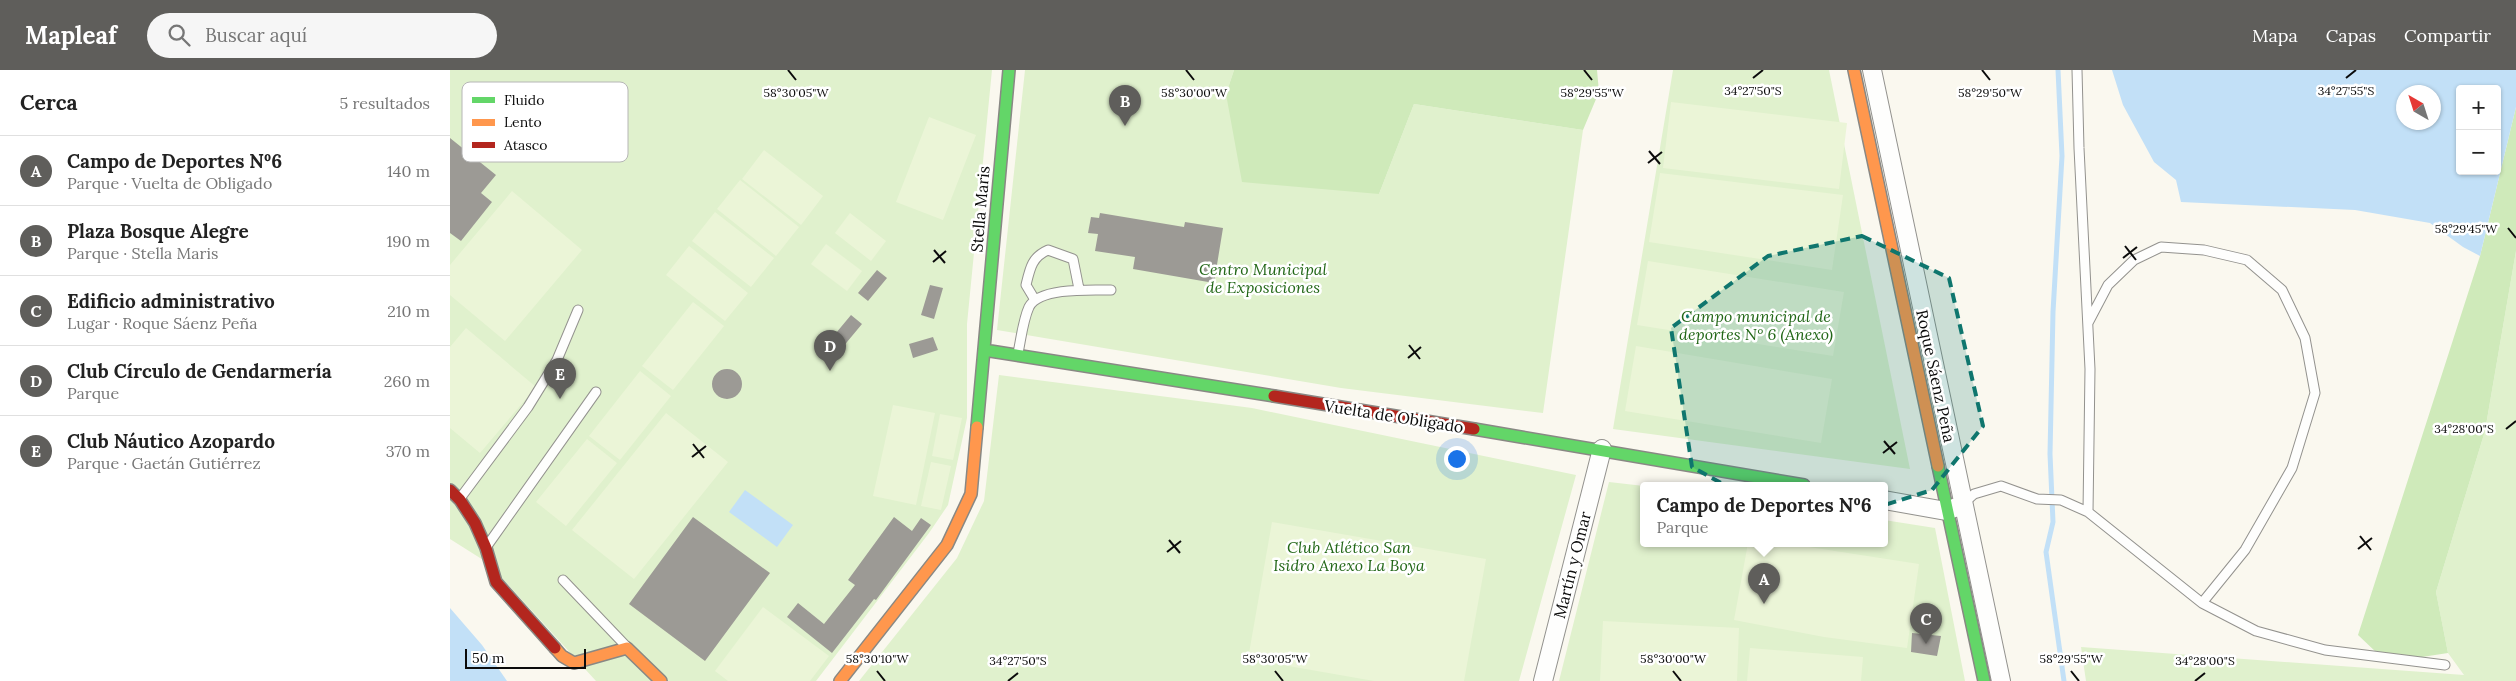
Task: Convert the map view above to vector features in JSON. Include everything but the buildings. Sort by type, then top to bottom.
[{"type":"street","name":"Stella Maris","points":[[840,681],[946,545],[972,494],[1009,70]]},
{"type":"street","name":"Roque Sáenz Peña","points":[[1854,70],[1946,511],[1984,681]]},
{"type":"street","name":"Roque Sáenz Peña","points":[[1872,70],[2001,681]]},
{"type":"street","name":"Vuelta de Obligado","points":[[984,350],[1602,449],[1787,482]]},
{"type":"street","name":"Martín y Omar","points":[[1543,681],[1602,449]]},
{"type":"street","points":[[450,490],[460,500],[474,523],[486,548],[496,582],[562,656],[574,663],[628,648],[661,681]]},
{"type":"street","points":[[1888,501],[1946,511],[1963,504]]},
{"type":"lane","points":[[2077,70],[2090,369],[2088,512]]},
{"type":"lane","points":[[2088,323],[2108,285],[2134,260],[2161,247],[2204,250],[2246,260],[2282,290],[2305,338],[2315,393],[2292,468],[2244,550],[2202,603]]},
{"type":"lane","points":[[1035,300],[1026,285],[1030,265],[1039,254],[1048,250],[1073,259],[1078,289]]},
{"type":"lane","points":[[1017,356],[1029,307],[1035,300],[1054,293],[1078,289],[1111,290]]},
{"type":"lane","points":[[460,500],[537,391],[556,360],[578,310]]},
{"type":"lane","points":[[486,548],[596,392]]},
{"type":"lane","points":[[1963,504],[1974,494],[2001,486],[2037,499],[2061,500],[2088,512],[2202,603],[2256,631],[2325,650],[2445,665]]},
{"type":"lane","points":[[563,580],[628,648]]},
{"type":"highlighted area","points":[[1862,236],[1949,278],[1983,426],[1932,490],[1806,530],[1692,467],[1671,328],[1768,256]]},
{"type":"green space","points":[[450,70],[992,70],[967,324],[967,418],[948,505],[929,533],[816,681],[596,681],[488,563],[450,539]]},
{"type":"green space","name":"Centro Municipal de Exposiciones","points":[[1025,70],[1234,70],[1226,94],[1379,194],[1414,104],[1583,130],[1543,413],[1341,388],[997,330]]},
{"type":"green space","points":[[1234,70],[1597,70],[1599,92],[1583,130],[1414,104],[1379,194],[1242,182],[1226,94]]},
{"type":"green space","name":"Campo municipal de deportes N° 6 (Anexo)","points":[[1673,70],[1829,70],[1910,469],[1613,429]]},
{"type":"green space","points":[[1671,102],[1847,123],[1839,189],[1663,168]]},
{"type":"green space","points":[[2516,107],[2516,251],[2485,431],[2436,592],[2448,653],[2422,657],[2377,653],[2358,635],[2480,256]]},
{"type":"green space","points":[[929,117],[976,135],[943,220],[896,202]]},
{"type":"green space","points":[[764,150],[823,196],[801,225],[742,179]]},
{"type":"green space","points":[[1660,173],[1843,195],[1832,270],[1649,242]]},
{"type":"green space","points":[[740,180],[799,227],[776,256],[717,209]]},
{"type":"green space","points":[[512,191],[582,250],[505,341],[450,295],[450,265]]},
{"type":"green space","points":[[715,212],[774,258],[751,287],[692,241]]},
{"type":"green space","points":[[850,213],[886,241],[871,261],[835,233]]},
{"type":"green space","points":[[826,244],[862,271],[847,291],[811,264]]},
{"type":"green space","points":[[689,246],[748,293],[725,321],[666,275]]},
{"type":"green space","points":[[2516,251],[2516,681],[2086,681],[2081,647],[2464,675],[2448,653],[2436,592],[2485,431]]},
{"type":"green space","points":[[1648,261],[1844,292],[1833,356],[1637,325]]},
{"type":"green space","points":[[693,302],[724,326],[673,390],[642,366]]},
{"type":"green space","points":[[466,328],[536,387],[480,453],[450,428],[450,347]]},
{"type":"green space","points":[[1636,346],[1832,379],[1821,443],[1625,411]]},
{"type":"green space","points":[[640,371],[671,396],[620,460],[589,436]]},
{"type":"green space","name":"Club Atlético San Isidro Anexo La Boya","points":[[999,375],[1252,408],[1576,475],[1519,681],[859,681],[957,558],[984,501]]},
{"type":"green space","points":[[893,405],[935,413],[916,505],[873,496]]},
{"type":"green space","points":[[666,413],[728,462],[634,579],[572,530]]},
{"type":"green space","points":[[940,414],[962,418],[953,460],[932,456]]},
{"type":"green space","points":[[587,439],[617,463],[566,526],[536,502]]},
{"type":"green space","points":[[931,462],[951,466],[941,510],[921,506]]},
{"type":"green space","points":[[1609,482],[1640,486],[1640,547],[1888,547],[1888,521],[1935,528],[1965,681],[1559,681]]},
{"type":"green space","name":"Club Atlético San Isidro Anexo La Boya","points":[[1272,522],[1486,559],[1464,681],[1374,681],[1248,659]]},
{"type":"green space","points":[[1747,547],[1809,547],[1919,564],[1907,648],[1824,637],[1734,620]]},
{"type":"green space","points":[[763,607],[829,656],[810,681],[728,681],[715,671]]},
{"type":"green space","points":[[1603,621],[1739,628],[1737,681],[1600,681]]},
{"type":"green space","points":[[1750,648],[1863,657],[1861,681],[1747,681]]},
{"type":"water","points":[[2112,70],[2516,70],[2516,107],[2501,169],[2501,85],[2456,85],[2456,175],[2500,175],[2480,256],[2463,247],[2430,223],[2355,210],[2181,202],[2176,180],[2154,162],[2123,105]]},
{"type":"water","points":[[745,490],[793,525],[777,547],[729,512]]},
{"type":"water","points":[[450,608],[482,645],[507,681],[450,681]]},
{"type":"waterway","points":[[2058,70],[2062,156],[2053,312],[2050,454],[2053,522],[2046,552],[2064,681]]},
{"type":"traffic: fast","points":[[977,427],[1009,70]]},
{"type":"traffic: fast","points":[[984,350],[1274,396]]},
{"type":"traffic: fast","points":[[1474,429],[1786,482]]},
{"type":"traffic: fast","points":[[1938,466],[1984,681]]},
{"type":"traffic: slow","points":[[1854,70],[1938,466]]},
{"type":"traffic: slow","points":[[840,681],[947,545],[971,494],[977,427]]},
{"type":"traffic: slow","points":[[555,648],[562,656],[574,663],[627,648],[661,681]]},
{"type":"traffic: jam","points":[[1274,396],[1474,429]]},
{"type":"traffic: jam","points":[[450,490],[460,500],[475,523],[486,548],[496,582],[555,648]]},
{"type":"place","name":"Plaza Bosque Alegre","points":[[1125,126]]},
{"type":"place","name":"Club Círculo de Gendarmería","points":[[830,371]]},
{"type":"place","name":"Club Náutico Azopardo","points":[[560,399]]},
{"type":"place","name":"Campo de Deportes Nº6","points":[[1764,604]]},
{"type":"place","name":"Edificio administrativo","points":[[1926,644]]}]
